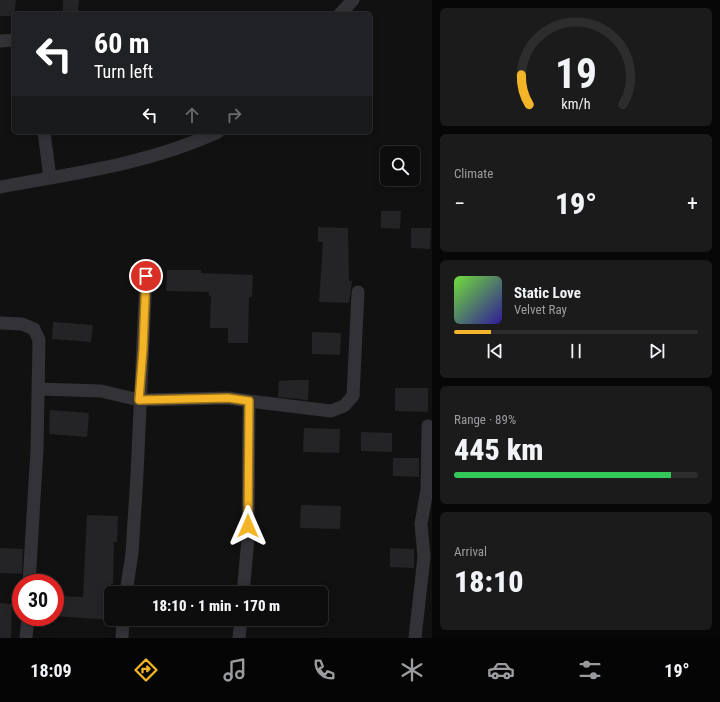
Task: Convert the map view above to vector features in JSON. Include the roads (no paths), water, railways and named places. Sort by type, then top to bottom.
[{"type":"street","points":[[342,12],[353,0]]},
{"type":"street","points":[[0,41],[12,40]]},
{"type":"street","points":[[44,134],[50,178]]},
{"type":"street","points":[[0,187],[126,164],[190,145],[214,134]]},
{"type":"street","points":[[127,586],[133,538],[146,276]]},
{"type":"street","points":[[39,389],[101,391],[139,400],[228,398],[330,410],[344,406],[353,396],[358,292]]},
{"type":"street","points":[[0,323],[22,324],[34,329],[39,340],[39,389],[29,574]]},
{"type":"street","points":[[245,586],[248,539],[249,401]]},
{"type":"street","points":[[415,638],[424,557],[422,524],[427,490],[428,426]]},
{"type":"street","points":[[26,638],[27,626]]},
{"type":"street","points":[[122,638],[123,626]]},
{"type":"street","points":[[239,638],[240,626]]}]
